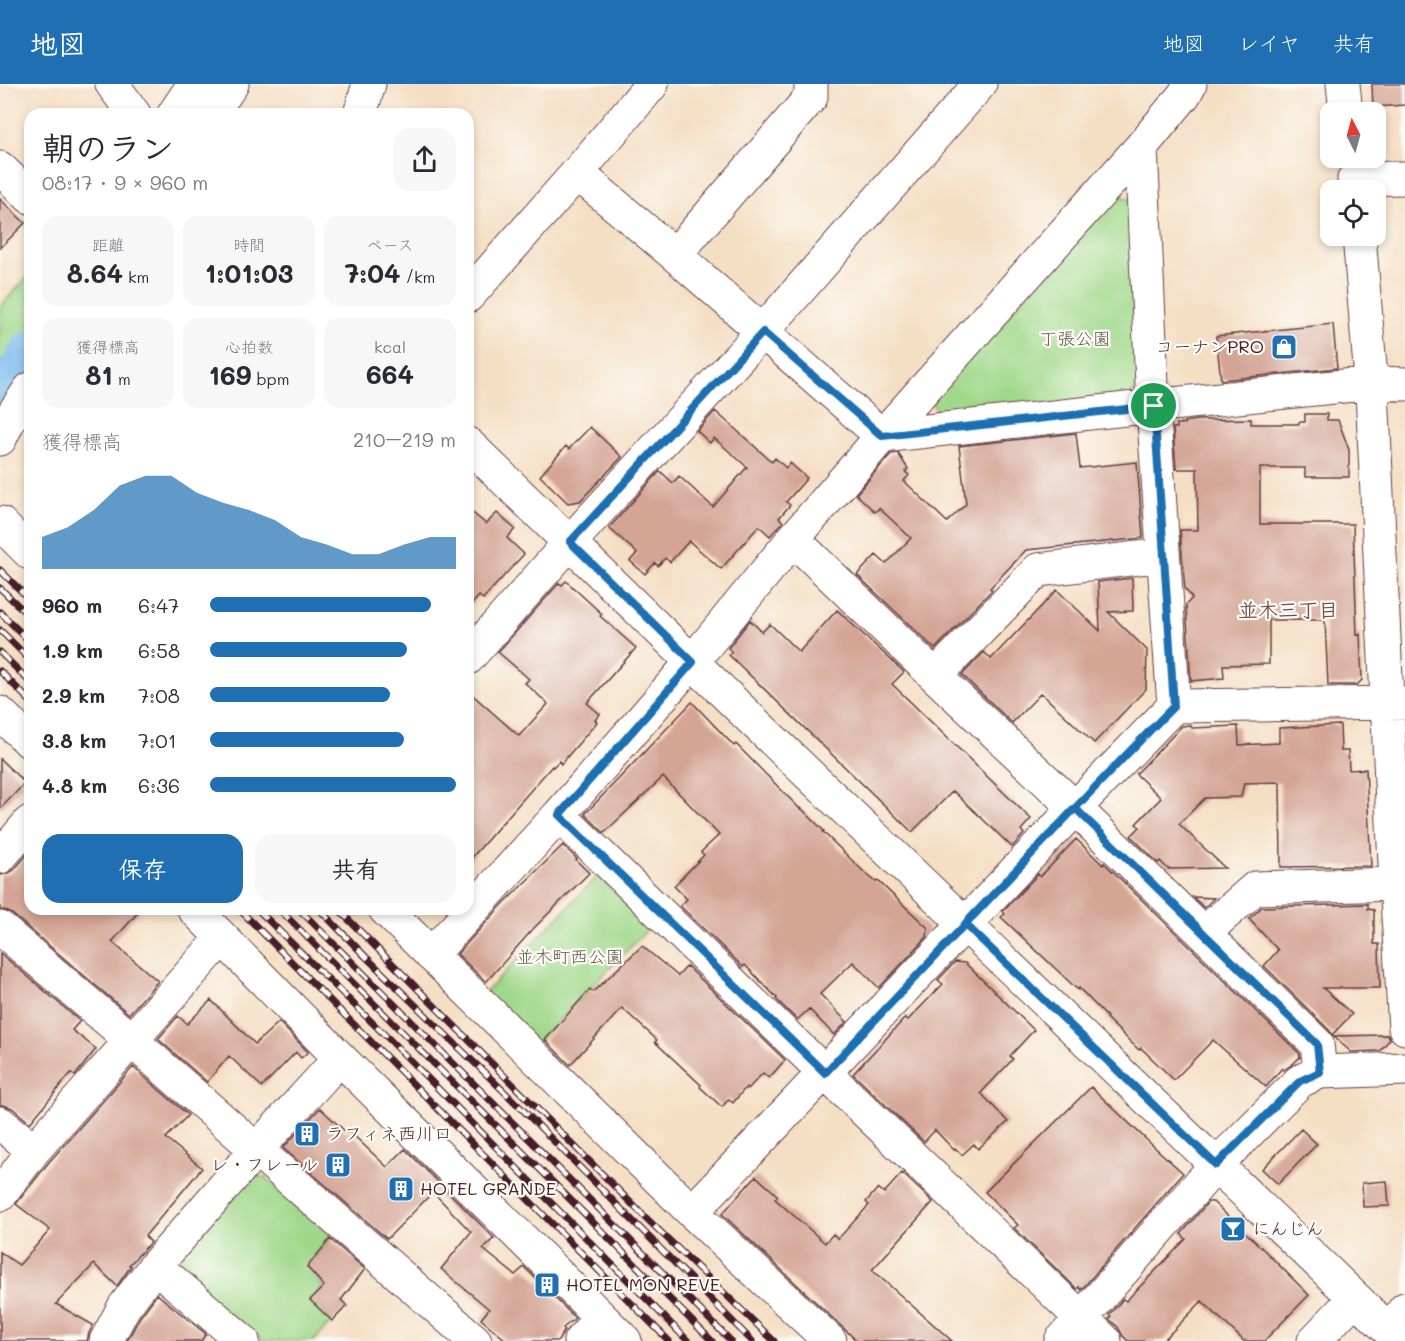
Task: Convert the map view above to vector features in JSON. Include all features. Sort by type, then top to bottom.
[{"type":"street","points":[[112,84],[130,108]]},
{"type":"street","points":[[178,108],[194,84]]},
{"type":"street","points":[[215,108],[232,84]]},
{"type":"street","points":[[362,108],[369,84]]},
{"type":"street","points":[[474,284],[577,173],[652,84]]},
{"type":"street","points":[[675,255],[811,97],[811,84]]},
{"type":"street","points":[[474,651],[570,542],[763,332],[980,84]]},
{"type":"street","points":[[474,908],[693,662],[793,539],[882,436],[1141,147],[1184,95],[1190,84]]},
{"type":"street","points":[[1343,84],[1345,102]]},
{"type":"street","points":[[1141,147],[1154,406],[1174,706]]},
{"type":"street","points":[[0,168],[24,190]]},
{"type":"street","points":[[577,173],[675,255],[882,436],[1372,383],[1405,384]]},
{"type":"street","points":[[1353,176],[1405,178]]},
{"type":"street","points":[[1360,246],[1397,703],[1396,884],[1405,1028]]},
{"type":"street","points":[[0,439],[24,398]]},
{"type":"street","points":[[474,450],[1355,1298],[1398,1327]]},
{"type":"street","points":[[0,523],[24,547]]},
{"type":"street","points":[[793,539],[1075,808],[1317,1044],[1320,1072]]},
{"type":"street","points":[[935,676],[1038,570],[1163,555]]},
{"type":"street","points":[[692,1212],[1174,706],[1397,703]]},
{"type":"street","points":[[0,712],[24,736]]},
{"type":"street","points":[[559,815],[825,1073],[1071,1330],[1105,1341]]},
{"type":"street","points":[[0,858],[24,829]]},
{"type":"street","points":[[1204,933],[1255,888],[1396,884]]},
{"type":"street","points":[[200,915],[340,1058],[590,1329],[625,1341]]},
{"type":"street","points":[[391,915],[692,1212],[830,1341]]},
{"type":"street","points":[[431,955],[468,915]]},
{"type":"street","points":[[0,928],[475,1341]]},
{"type":"street","points":[[0,1195],[34,1149],[222,938]]},
{"type":"street","points":[[106,1341],[124,1307],[155,1266],[340,1058]]},
{"type":"street","points":[[1071,1330],[1216,1165],[1300,1081],[1320,1072],[1405,1069]]},
{"type":"street","points":[[0,1123],[34,1149]]},
{"type":"street","points":[[155,1266],[243,1341]]},
{"type":"street","points":[[1314,1341],[1355,1298]]},
{"type":"green space","name":"丁張公園","points":[[1118,194],[1134,202],[1142,380],[1130,398],[941,420],[931,400]]},
{"type":"green space","points":[[24,281],[24,362],[0,404],[0,307]]},
{"type":"green space","name":"並木町西公園","points":[[598,876],[650,927],[536,1044],[484,994]]},
{"type":"green space","points":[[248,1177],[265,1177],[332,1235],[307,1266],[323,1286],[311,1300],[332,1321],[314,1341],[264,1341],[177,1277],[174,1261]]},
{"type":"building","points":[[1372,84],[1405,84],[1405,105],[1386,106],[1386,102],[1373,102]]},
{"type":"building","points":[[0,199],[24,224],[0,248]]},
{"type":"building","points":[[1333,324],[1337,368],[1221,380],[1216,336]]},
{"type":"building","points":[[715,411],[772,462],[775,458],[786,468],[790,463],[807,478],[786,502],[790,505],[779,518],[783,522],[770,536],[759,526],[721,569],[689,541],[670,562],[665,558],[658,566],[655,563],[645,574],[630,561],[637,553],[609,528],[660,471],[673,483],[679,476],[713,507],[747,467],[714,438],[710,443],[697,431]]},
{"type":"building","points":[[1305,414],[1327,414],[1327,420],[1338,420],[1349,450],[1349,477],[1305,477],[1305,468],[1260,468],[1260,524],[1353,524],[1357,635],[1360,634],[1362,680],[1357,685],[1328,685],[1325,620],[1269,620],[1269,664],[1223,665],[1224,678],[1191,681],[1186,605],[1192,598],[1185,589],[1180,530],[1198,530],[1197,469],[1176,469],[1173,428],[1177,428],[1177,424],[1197,420],[1251,419],[1251,424],[1299,424],[1299,422],[1305,422]]},
{"type":"building","points":[[590,427],[622,457],[580,501],[568,503],[540,476],[566,446],[569,449]]},
{"type":"building","points":[[1076,433],[1080,468],[1137,462],[1143,538],[1026,550],[990,588],[992,590],[935,649],[857,575],[876,555],[886,564],[911,538],[879,508],[875,512],[856,494],[891,454],[898,453],[908,469],[905,472],[909,475],[904,481],[947,522],[966,504],[959,446]]},
{"type":"building","points":[[497,513],[515,529],[507,538],[524,554],[483,599],[479,596],[474,602],[474,514],[486,524]]},
{"type":"building","points":[[1132,578],[1133,611],[1108,612],[1147,650],[1146,689],[1094,743],[1041,693],[1012,723],[962,675],[984,652],[991,659],[1057,590],[1100,631],[1098,582]]},
{"type":"building","points":[[566,581],[636,648],[587,703],[600,714],[595,720],[597,722],[561,764],[559,761],[552,766],[474,855],[474,696],[519,736],[548,704],[525,683],[529,679],[498,652],[559,583],[562,585]]},
{"type":"building","points":[[837,610],[904,672],[892,684],[1031,819],[1021,830],[1024,834],[1012,847],[953,791],[912,832],[729,655],[732,652],[728,648],[750,620],[762,632],[770,624],[799,652]]},
{"type":"building","points":[[692,702],[864,872],[876,882],[878,881],[928,928],[927,937],[879,988],[853,962],[820,994],[847,1022],[834,1035],[809,1009],[797,1020],[745,965],[743,967],[680,906],[687,899],[674,886],[704,855],[701,852],[719,835],[663,777],[604,833],[585,814]]},
{"type":"building","points":[[1190,725],[1192,728],[1238,726],[1239,745],[1279,743],[1279,728],[1340,725],[1341,751],[1348,751],[1349,770],[1366,769],[1371,866],[1281,867],[1280,782],[1244,783],[1241,797],[1205,798],[1179,824],[1225,868],[1168,869],[1160,861],[1158,863],[1131,836],[1140,827],[1136,824],[1161,798],[1136,774],[1182,726]]},
{"type":"building","points":[[0,759],[24,784],[0,809]]},
{"type":"building","points":[[1076,839],[1103,865],[1104,863],[1299,1053],[1300,1057],[1294,1063],[1284,1070],[1282,1068],[1266,1087],[1213,1040],[1174,1080],[1141,1048],[1139,1050],[1079,988],[1078,990],[1001,917],[1005,914],[1003,911],[1038,874],[1040,877]]},
{"type":"building","points":[[563,845],[589,873],[533,929],[486,982],[457,954],[504,903]]},
{"type":"building","points":[[24,858],[24,915],[136,915],[112,942],[158,981],[129,1014],[12,914],[0,910],[0,875],[14,870]]},
{"type":"building","points":[[1193,897],[1214,898],[1204,908]]},
{"type":"building","points":[[1368,904],[1368,909],[1374,910],[1374,944],[1379,944],[1380,988],[1323,988],[1352,1014],[1332,1035],[1264,966],[1278,950],[1249,919],[1262,907]]},
{"type":"building","points":[[642,946],[678,976],[687,966],[785,1060],[769,1078],[763,1073],[748,1089],[746,1087],[733,1103],[729,1099],[722,1107],[655,1042],[657,1040],[622,1008],[570,1065],[545,1040],[590,989],[593,992]]},
{"type":"building","points":[[0,953],[80,1021],[72,1030],[96,1049],[75,1076],[71,1073],[30,1123],[12,1108],[0,1105]]},
{"type":"building","points":[[955,962],[965,963],[1034,1030],[1010,1056],[1013,1059],[981,1093],[1008,1122],[978,1149],[974,1144],[962,1155],[935,1130],[924,1142],[853,1074],[905,1018],[908,1020],[943,984],[938,980]]},
{"type":"building","points":[[211,1000],[255,1044],[279,1022],[308,1052],[301,1058],[296,1052],[262,1087],[229,1056],[207,1082],[158,1039],[178,1016],[187,1024]]},
{"type":"building","points":[[1388,1035],[1390,1039],[1380,1051],[1351,1052],[1333,1036]]},
{"type":"building","points":[[133,1067],[188,1115],[166,1138],[202,1168],[145,1236],[151,1242],[129,1265],[131,1266],[117,1286],[94,1264],[56,1304],[93,1325],[87,1341],[0,1341],[0,1252],[19,1265],[50,1230],[16,1204],[49,1162]]},
{"type":"building","points":[[1091,1087],[1183,1173],[1081,1290],[1079,1287],[1077,1289],[1014,1228],[1018,1225],[985,1192]]},
{"type":"building","points":[[320,1108],[347,1133],[349,1131],[387,1167],[405,1149],[494,1238],[483,1249],[515,1275],[524,1267],[575,1318],[563,1328],[565,1330],[558,1341],[507,1341],[481,1319],[489,1309],[441,1269],[471,1232],[433,1192],[387,1239],[283,1148]]},
{"type":"building","points":[[1301,1129],[1317,1144],[1278,1184],[1262,1169]]},
{"type":"building","points":[[902,1173],[933,1202],[872,1270],[952,1341],[857,1341],[722,1214],[756,1176],[778,1196],[775,1199],[825,1243],[833,1234],[838,1239],[869,1205],[866,1202],[878,1188],[884,1193]]},
{"type":"building","points":[[1387,1181],[1389,1206],[1363,1207],[1362,1183]]},
{"type":"building","points":[[1208,1202],[1213,1202],[1309,1295],[1264,1341],[1244,1341],[1202,1301],[1163,1341],[1128,1341],[1109,1319],[1111,1316],[1109,1315],[1123,1299],[1126,1301],[1186,1239],[1181,1234]]},
{"type":"building","points":[[330,1239],[365,1269],[341,1300],[347,1306],[332,1321],[310,1300],[324,1286],[307,1267]]},
{"type":"building","points":[[157,1294],[206,1334],[201,1341],[127,1341],[140,1317]]},
{"type":"waterway","points":[[0,404],[24,362]]},
{"type":"railway","points":[[0,570],[24,594]]},
{"type":"railway","points":[[0,588],[24,611]]},
{"type":"railway","points":[[0,612],[24,636]]},
{"type":"railway","points":[[0,630],[24,654]]},
{"type":"railway","points":[[0,652],[24,676]]},
{"type":"railway","points":[[0,671],[24,695]]},
{"type":"railway","points":[[245,915],[669,1341]]},
{"type":"railway","points":[[263,915],[688,1341]]},
{"type":"railway","points":[[285,915],[712,1341]]},
{"type":"railway","points":[[305,915],[731,1341]]},
{"type":"railway","points":[[325,915],[524,1111],[752,1341]]},
{"type":"railway","points":[[344,915],[644,1216],[774,1341]]},
{"type":"place","name":"コーナンPRO","points":[[1284,347]]},
{"type":"place","name":"ラフィネ西川口","points":[[307,1134]]},
{"type":"place","name":"レ・フレール","points":[[338,1165]]},
{"type":"place","name":"HOTEL GRANDE","points":[[401,1189]]},
{"type":"place","name":"にんじん","points":[[1233,1229]]},
{"type":"place","name":"HOTEL MON REVE","points":[[547,1285]]},
{"type":"district","name":"並木三丁目","points":[[1288,610]]},
{"type":"route","points":[[1154,406],[882,436],[763,332],[570,542],[693,662],[559,815],[825,1073],[965,924],[1075,808],[1317,1044],[1320,1072],[1300,1081],[1216,1165],[965,924],[1020,866],[1075,808],[1174,706],[1154,406]]}]
